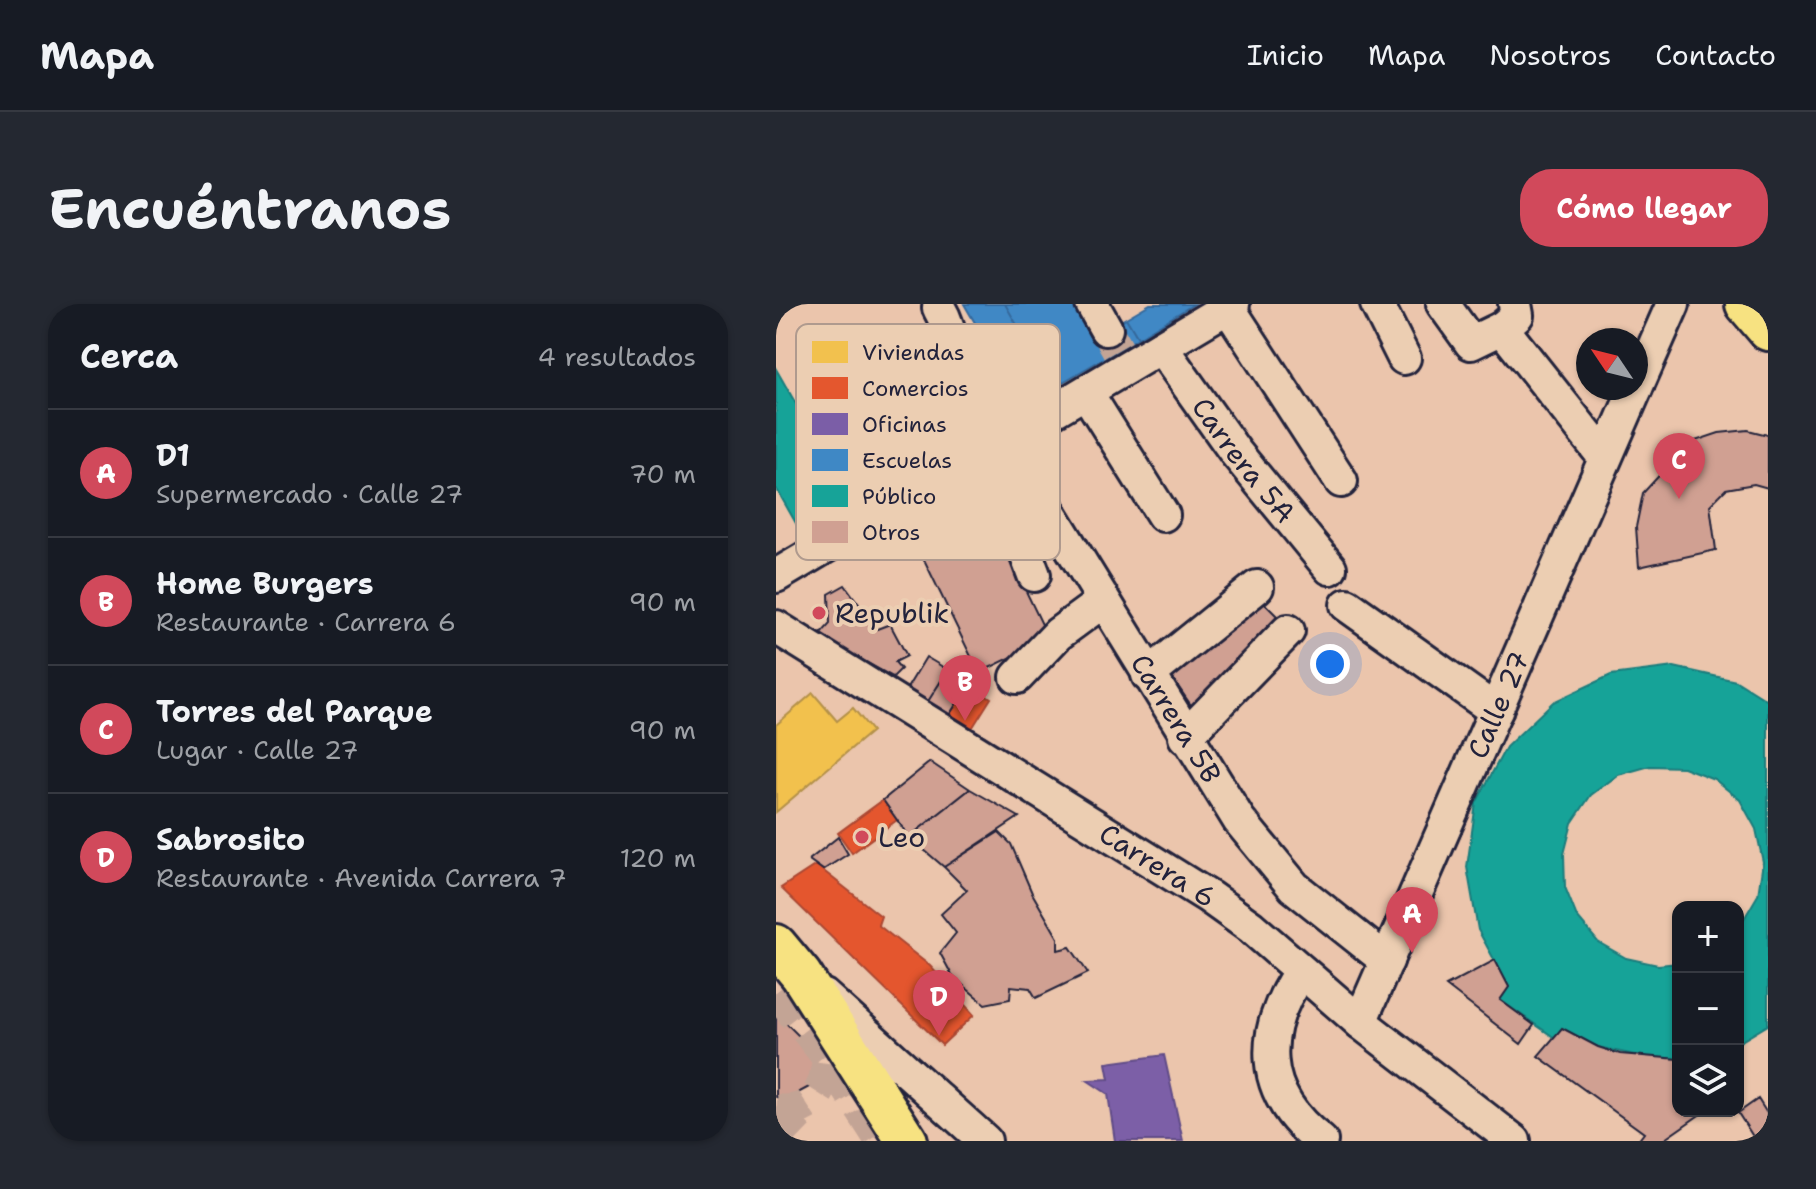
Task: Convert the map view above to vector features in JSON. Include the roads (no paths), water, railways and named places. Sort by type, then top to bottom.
[{"type":"main road","points":[[1746,304],[1768,330]]},
{"type":"main road","points":[[788,960],[907,1141]]},
{"type":"street","points":[[1377,304],[1404,358]]},
{"type":"street","points":[[1443,304],[1471,343],[1509,316],[1605,458]]},
{"type":"street","name":"Calle 27","points":[[1648,361],[1673,304]]},
{"type":"street","points":[[1060,407],[1086,392],[1111,338],[1161,347],[1231,306],[1341,481]]},
{"type":"street","points":[[939,308],[948,324]]},
{"type":"street","name":"Carrera 5A","points":[[1161,347],[1236,453],[1330,568]]},
{"type":"street","points":[[1086,392],[1163,515]]},
{"type":"street","name":"Calle 27","points":[[1360,1022],[1631,400]]},
{"type":"street","name":"Carrera 5B","points":[[1060,530],[1239,820],[1294,887],[1387,961]]},
{"type":"street","points":[[776,576],[803,560]]},
{"type":"street","points":[[1028,560],[1034,575]]},
{"type":"street","points":[[1148,675],[1257,587]]},
{"type":"street","points":[[1017,677],[1058,634],[1103,601]]},
{"type":"street","points":[[1347,605],[1496,711]]},
{"type":"street","name":"Carrera 6","points":[[776,627],[1209,897],[1251,927],[1360,1022],[1514,1141]]},
{"type":"street","points":[[1185,737],[1288,631]]},
{"type":"street","points":[[788,960],[985,1141]]},
{"type":"street","points":[[1301,971],[1282,998],[1270,1044],[1282,1095],[1299,1121],[1321,1141]]},
{"type":"tunnel","points":[[1106,329],[1118,350]]},
{"type":"tunnel","points":[[776,992],[828,1058],[881,1141]]},
{"type":"tunnel","points":[[776,1110],[799,1108],[815,1098],[824,1081],[828,1058]]},
{"type":"tunnel","points":[[776,1115],[803,1141]]},
{"type":"place","name":"Torres del Parque","points":[[1679,499]]},
{"type":"place","name":"Republik","points":[[819,613]]},
{"type":"place","name":"Home Burgers","points":[[965,721]]},
{"type":"place","name":"Leo","points":[[862,837]]},
{"type":"place","name":"D1","points":[[1412,953]]},
{"type":"place","name":"Sabrosito","points":[[939,1036]]}]
